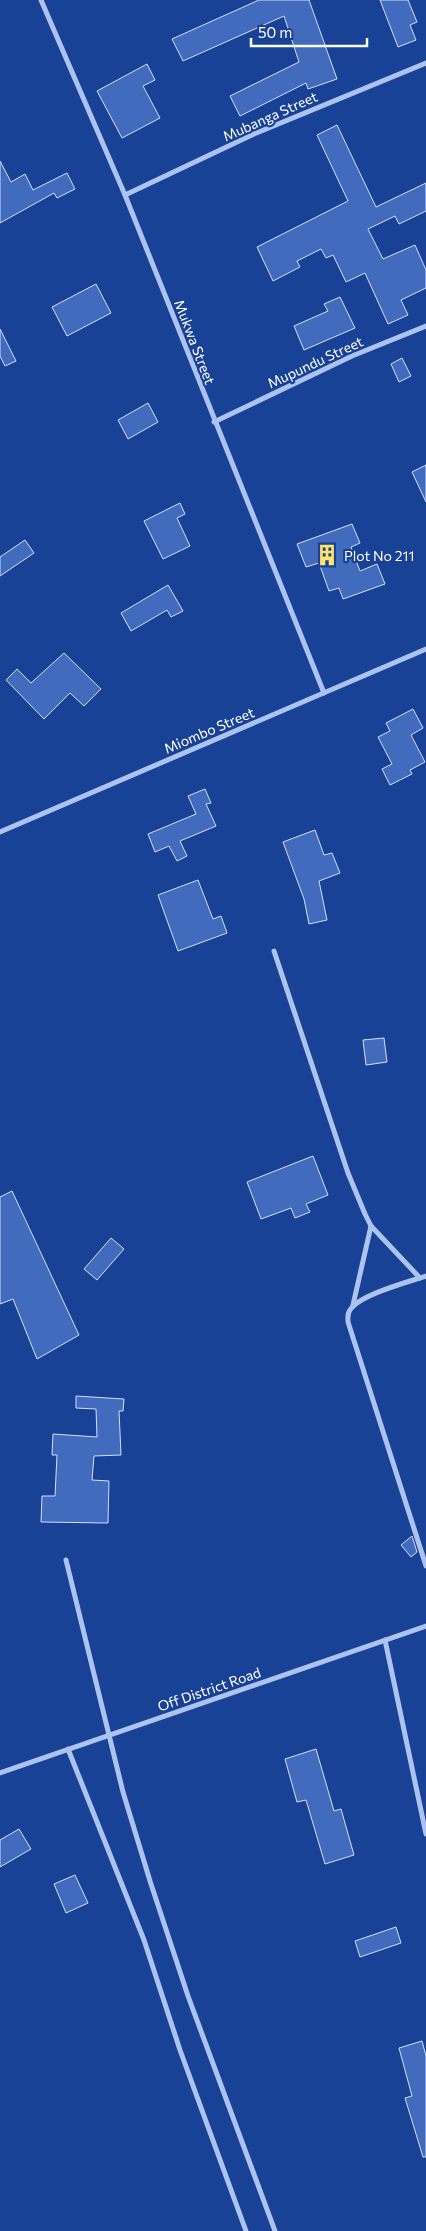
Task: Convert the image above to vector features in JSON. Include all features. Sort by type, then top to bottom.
[{"type":"street","name":"Mukwa Street","points":[[41,0],[125,195],[214,422],[324,693]]},
{"type":"street","name":"Mubanga Street","points":[[125,195],[254,134],[426,62]]},
{"type":"street","name":"Mupundu Street","points":[[214,422],[352,356],[426,326]]},
{"type":"street","name":"Miombo Street","points":[[0,832],[426,649]]},
{"type":"street","points":[[274,951],[348,1173],[370,1226],[420,1278]]},
{"type":"street","points":[[370,1226],[353,1305],[348,1312],[348,1322],[426,1566]]},
{"type":"street","points":[[353,1305],[369,1297],[426,1276]]},
{"type":"street","points":[[66,1560],[123,1792],[188,1996],[275,2231]]},
{"type":"street","name":"Off District Road","points":[[0,1773],[426,1626]]},
{"type":"street","points":[[385,1640],[426,1834]]},
{"type":"street","points":[[68,1749],[144,1940],[246,2231]]},
{"type":"building","points":[[259,0],[309,0],[337,79],[308,89],[306,83],[240,116],[230,96],[299,62],[284,16],[183,61],[172,39]]},
{"type":"building","points":[[380,0],[408,0],[417,22],[410,25],[416,40],[398,47]]},
{"type":"building","points":[[147,64],[155,80],[143,86],[160,118],[122,138],[97,91]]},
{"type":"building","points":[[337,125],[376,207],[426,183],[426,211],[399,224],[395,216],[368,229],[383,259],[415,245],[426,270],[426,288],[401,300],[408,315],[388,324],[365,273],[346,282],[333,255],[326,258],[321,249],[297,261],[300,267],[273,281],[257,247],[348,201],[317,135]]},
{"type":"building","points":[[0,161],[11,182],[25,174],[33,190],[67,173],[75,189],[57,198],[54,193],[0,223]]},
{"type":"building","points":[[96,284],[111,313],[67,336],[52,307]]},
{"type":"building","points":[[340,297],[355,328],[304,350],[294,326],[328,311],[324,304]]},
{"type":"building","points":[[0,329],[16,361],[5,366],[0,356]]},
{"type":"building","points":[[402,358],[411,376],[399,382],[391,364]]},
{"type":"building","points":[[148,403],[158,422],[128,439],[118,420]]},
{"type":"building","points":[[426,465],[426,502],[412,472]]},
{"type":"building","points":[[180,503],[185,514],[177,518],[190,546],[163,559],[144,521]]},
{"type":"building","name":"Plot No 211","points":[[352,524],[360,543],[351,547],[360,571],[377,564],[385,584],[343,599],[339,588],[329,591],[319,563],[306,567],[297,544]]},
{"type":"building","points":[[25,540],[34,553],[0,576],[0,557]]},
{"type":"building","points":[[168,585],[183,611],[171,617],[167,610],[131,631],[121,613]]},
{"type":"building","points":[[64,653],[101,689],[84,706],[70,693],[44,719],[6,680],[17,669],[31,683]]},
{"type":"building","points":[[413,709],[423,728],[411,735],[425,762],[410,770],[412,774],[390,785],[382,769],[392,764],[378,737],[390,731],[386,723]]},
{"type":"building","points":[[205,789],[211,803],[206,804],[216,826],[180,841],[187,856],[177,861],[169,846],[155,852],[148,834],[196,814],[188,796]]},
{"type":"building","points":[[315,830],[324,855],[332,853],[340,873],[319,881],[327,920],[309,924],[304,899],[283,842]]},
{"type":"building","points":[[198,880],[213,919],[221,916],[227,933],[178,951],[158,895]]},
{"type":"building","points":[[384,1038],[387,1062],[366,1065],[363,1040]]},
{"type":"building","points":[[313,1156],[328,1195],[306,1204],[310,1212],[295,1218],[291,1208],[261,1219],[247,1182]]},
{"type":"building","points":[[12,1191],[79,1335],[37,1359],[13,1299],[0,1304],[0,1197]]},
{"type":"building","points":[[111,1238],[124,1249],[97,1280],[84,1269]]},
{"type":"building","points":[[76,1396],[124,1399],[123,1411],[119,1411],[121,1455],[94,1456],[92,1480],[109,1481],[108,1523],[41,1522],[42,1496],[55,1496],[57,1455],[52,1455],[53,1434],[97,1437],[96,1409],[76,1408]]},
{"type":"building","points":[[412,1536],[417,1552],[411,1557],[401,1545]]},
{"type":"building","points":[[316,1749],[334,1811],[341,1809],[354,1855],[325,1864],[306,1800],[297,1802],[285,1759]]},
{"type":"building","points":[[19,1829],[31,1849],[0,1867],[0,1840]]},
{"type":"building","points":[[75,1875],[88,1903],[66,1913],[54,1884]]},
{"type":"building","points":[[396,1927],[401,1943],[360,1957],[355,1941]]},
{"type":"building","points":[[422,2041],[426,2056],[426,2157],[423,2157],[405,2098],[412,2096],[399,2048]]},
{"type":"place","name":"Plot No 211","points":[[327,555]]}]
